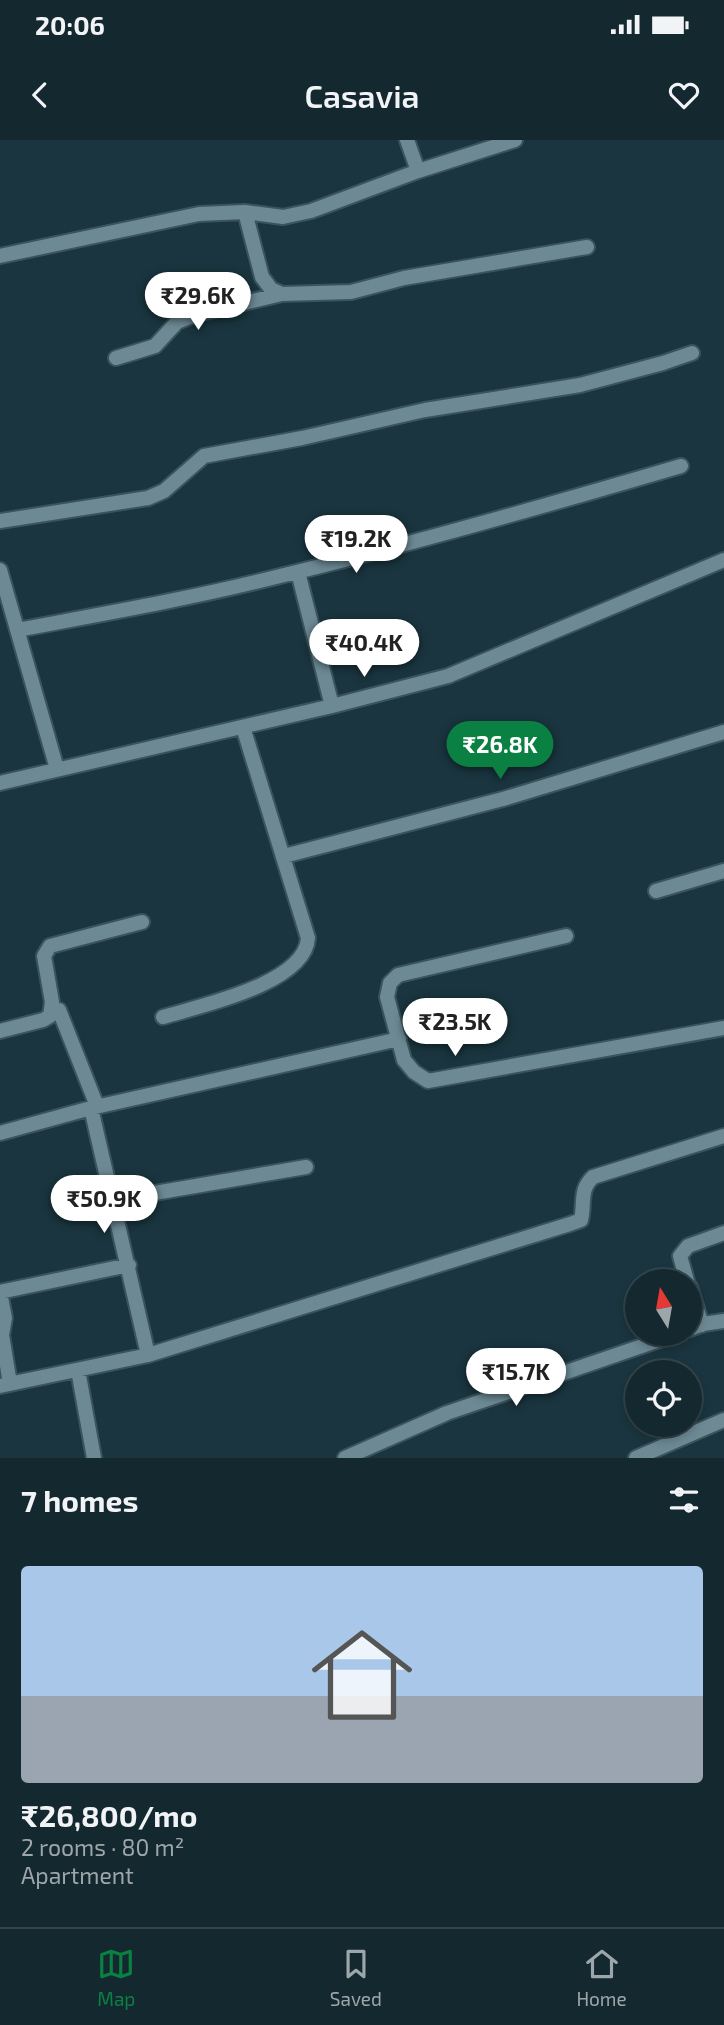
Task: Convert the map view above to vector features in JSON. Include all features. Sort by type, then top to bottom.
[{"type":"street","points":[[407,140],[418,171]]},
{"type":"street","points":[[0,256],[199,214],[246,212],[283,217],[311,211],[418,171],[515,140]]},
{"type":"street","points":[[246,212],[262,277],[271,289],[282,294]]},
{"type":"street","points":[[116,358],[155,346],[177,322],[187,318],[282,294],[351,292],[404,278],[587,247]]},
{"type":"street","points":[[0,521],[148,498],[164,491],[204,456],[302,438],[425,410],[580,385],[692,353]]},
{"type":"street","points":[[17,630],[135,608],[298,572],[513,515],[681,466]]},
{"type":"street","points":[[0,783],[332,706],[448,676],[724,560]]},
{"type":"street","points":[[0,570],[57,769]]},
{"type":"street","points":[[298,572],[332,706]]},
{"type":"street","points":[[163,1017],[259,986],[283,973],[307,947],[307,938],[284,856],[243,727]]},
{"type":"street","points":[[284,856],[503,799],[724,732]]},
{"type":"street","points":[[656,891],[724,872]]},
{"type":"street","points":[[0,1031],[50,1016],[52,1002],[44,956],[50,946],[142,922]]},
{"type":"street","points":[[566,936],[398,975],[390,983],[387,998],[404,1060],[414,1072],[428,1081],[724,1028]]},
{"type":"street","points":[[59,1010],[97,1106],[91,1108]]},
{"type":"street","points":[[0,1133],[91,1108],[399,1040]]},
{"type":"street","points":[[91,1108],[148,1355]]},
{"type":"street","points":[[129,1265],[0,1292],[5,1318],[2,1335],[5,1385],[148,1355],[581,1220],[585,1184],[593,1177],[724,1136]]},
{"type":"street","points":[[114,1200],[306,1167]]},
{"type":"street","points":[[684,1269],[680,1256],[688,1246],[724,1233]]},
{"type":"street","points":[[702,1326],[724,1321]]},
{"type":"street","points":[[345,1458],[447,1413],[642,1346]]},
{"type":"street","points":[[78,1370],[94,1458]]},
{"type":"street","points":[[636,1458],[724,1420]]}]
